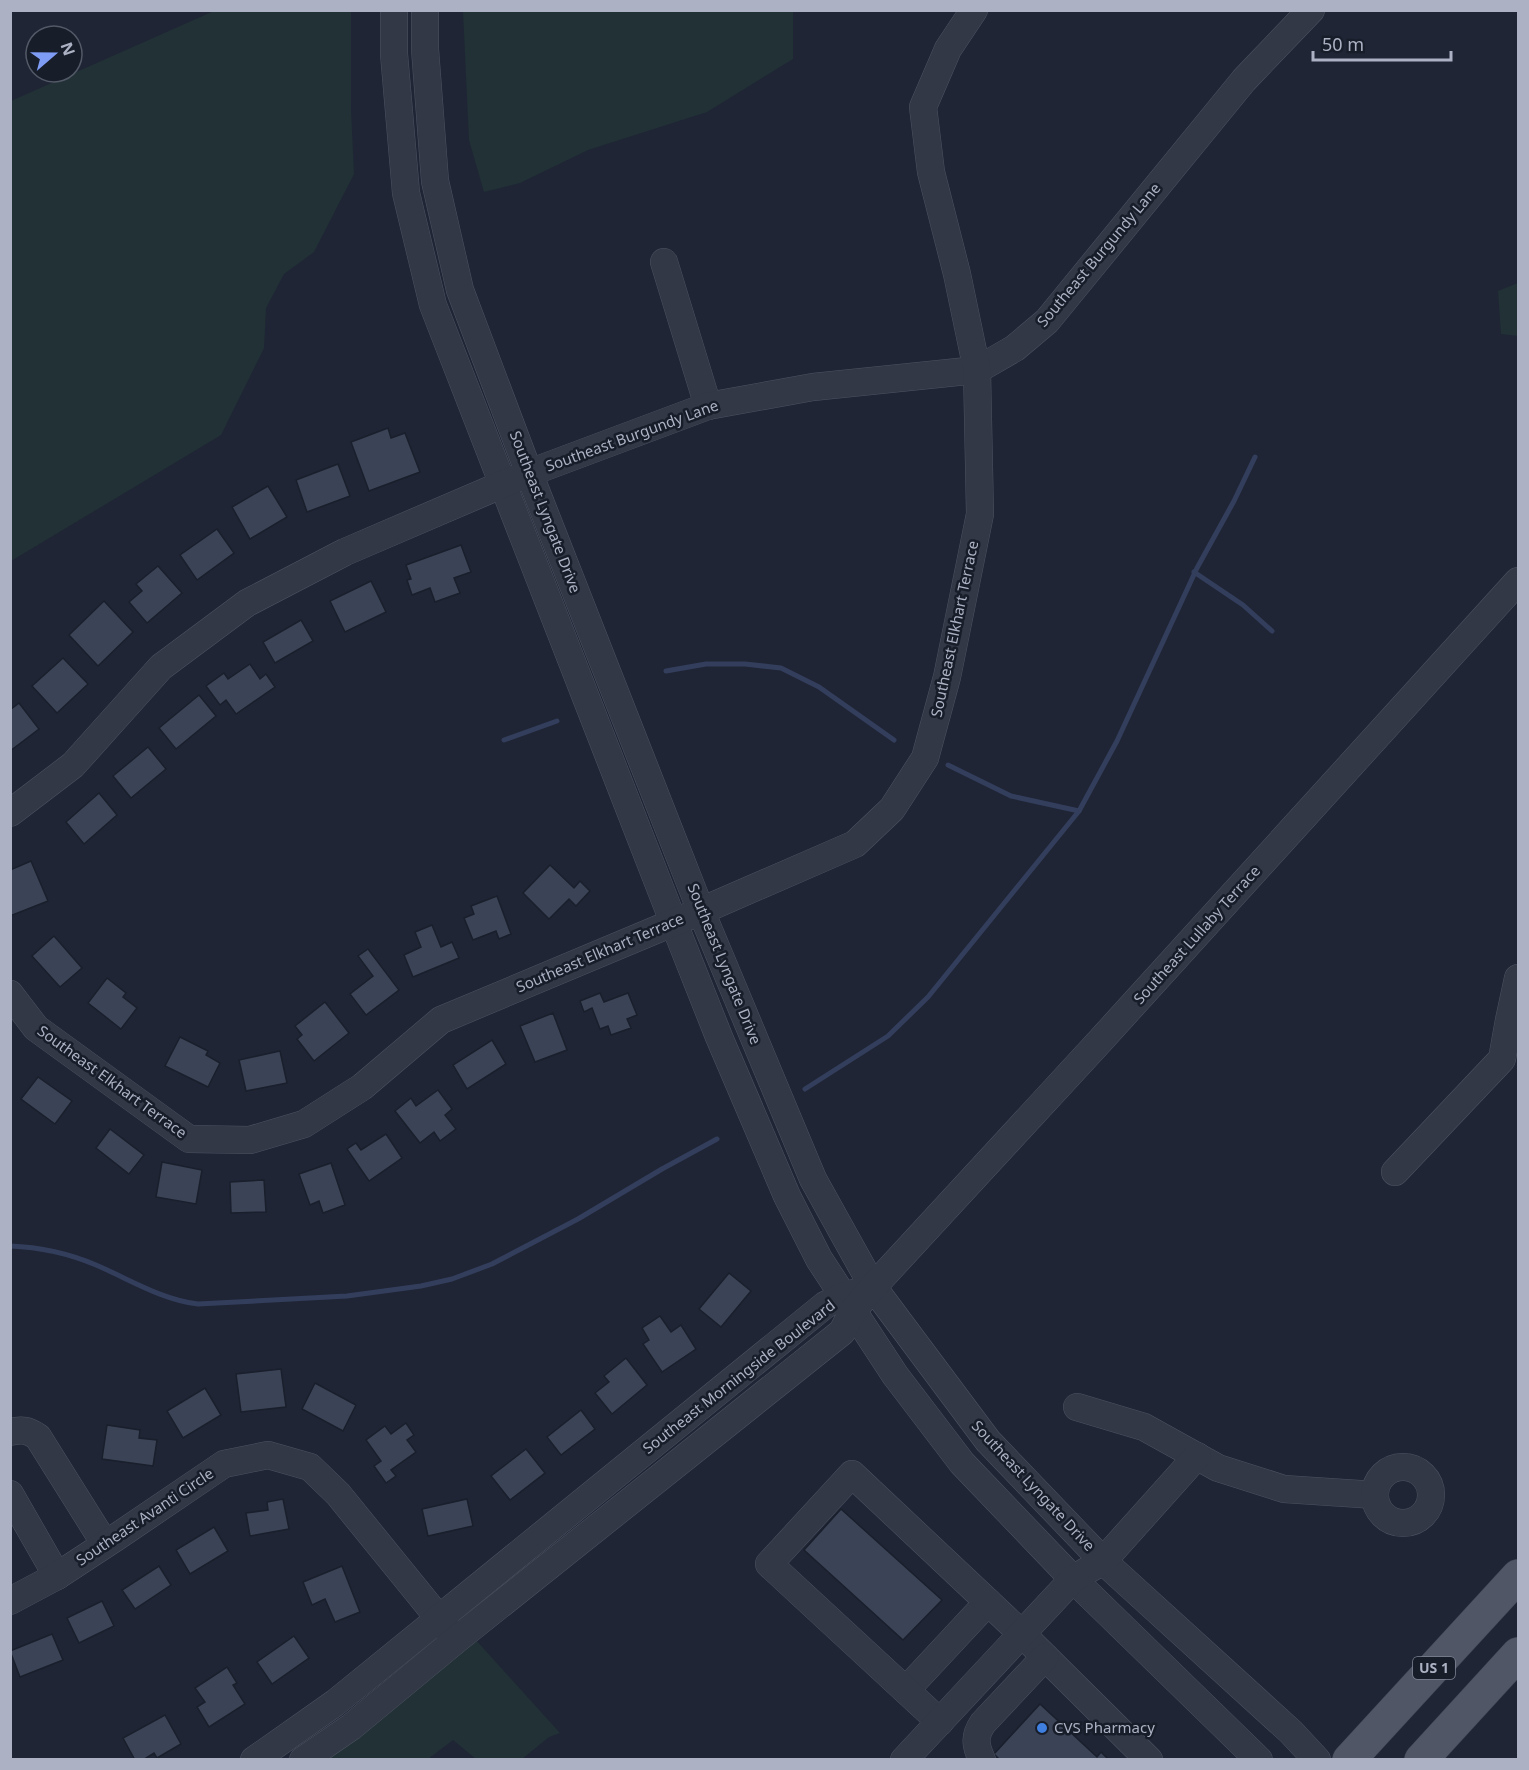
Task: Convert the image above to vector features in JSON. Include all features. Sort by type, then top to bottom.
[{"type":"main road","name":"US 1","points":[[1349,1760],[1518,1576]]},
{"type":"main road","points":[[1421,1760],[1518,1654]]},
{"type":"street","name":"Southeast Lyngate Drive","points":[[394,10],[395,66],[406,193],[433,305],[719,1037],[787,1196],[819,1259],[848,1304],[895,1375],[962,1463],[1073,1579],[1259,1760]]},
{"type":"street","name":"Southeast Lyngate Drive","points":[[425,10],[425,49],[435,181],[460,290],[701,911],[813,1179],[873,1287],[988,1441],[1103,1561],[1291,1732],[1317,1760]]},
{"type":"street","name":"Southeast Elkhart Terrace","points":[[10,994],[36,1028],[189,1139],[250,1140],[304,1124],[314,1118],[362,1087],[441,1020],[855,844],[892,809],[925,758],[947,677],[980,514],[977,370],[957,274],[931,172],[923,107],[948,49],[974,10]]},
{"type":"street","name":"Southeast Burgundy Lane","points":[[10,813],[73,765],[161,667],[247,603],[345,552],[530,473],[708,406],[813,387],[977,370],[1015,348],[1047,321],[1244,80],[1311,10]]},
{"type":"street","points":[[664,262],[708,406]]},
{"type":"street","name":"Southeast Lullaby Terrace","points":[[873,1287],[1518,581]]},
{"type":"street","points":[[1395,1172],[1510,1060],[1509,1020],[1518,978]]},
{"type":"street","name":"Southeast Morningside Boulevard","points":[[254,1760],[335,1703],[825,1305],[848,1304],[873,1287]]},
{"type":"street","name":"Southeast Morningside Boulevard","points":[[303,1760],[351,1727],[456,1640],[842,1332],[848,1304]]},
{"type":"street","points":[[1077,1407],[1144,1427],[1218,1468],[1284,1489],[1375,1495]]},
{"type":"street","points":[[10,1432],[29,1430],[38,1437],[105,1545]]},
{"type":"street","points":[[641,1454],[659,1478]]},
{"type":"street","name":"Southeast Avanti Circle","points":[[10,1601],[57,1576],[224,1464],[268,1455],[310,1467],[338,1494],[440,1617],[456,1640]]},
{"type":"street","points":[[904,1760],[1073,1579],[1103,1561],[1197,1456]]},
{"type":"street","points":[[940,1722],[769,1564],[852,1474],[1022,1634],[1149,1760]]},
{"type":"street","points":[[10,1494],[57,1576]]},
{"type":"street","points":[[906,1690],[988,1602]]},
{"type":"street","points":[[982,1760],[975,1740],[977,1732],[1045,1657]]},
{"type":"shaded area","points":[[214,11],[351,11],[351,110],[354,174],[314,252],[284,274],[266,308],[264,348],[221,435],[11,561],[11,101],[49,84],[84,84],[84,69]]},
{"type":"shaded area","points":[[463,11],[793,11],[793,59],[707,112],[588,150],[520,183],[484,192],[469,140]]},
{"type":"shaded area","points":[[1518,283],[1518,336],[1501,334],[1498,291]]},
{"type":"shaded area","points":[[474,1638],[560,1733],[549,1737],[522,1759],[476,1759],[453,1740],[428,1759],[320,1760]]},
{"type":"building","points":[[388,428],[391,438],[405,433],[420,472],[369,491],[351,442]]},
{"type":"building","points":[[338,464],[350,496],[307,512],[296,480]]},
{"type":"building","points":[[268,486],[287,517],[250,539],[232,507]]},
{"type":"building","points":[[217,529],[234,553],[197,580],[180,555]]},
{"type":"building","points":[[461,545],[471,572],[454,578],[460,593],[435,602],[430,588],[412,595],[407,580],[411,579],[406,565]]},
{"type":"building","points":[[158,566],[182,593],[147,623],[129,602],[142,591],[136,584]]},
{"type":"building","points":[[371,581],[386,612],[345,632],[330,601]]},
{"type":"building","points":[[104,601],[133,632],[98,666],[69,635]]},
{"type":"building","points":[[301,620],[313,641],[275,663],[263,642]]},
{"type":"building","points":[[63,658],[88,684],[57,713],[32,686]]},
{"type":"building","points":[[250,664],[260,679],[266,674],[275,687],[236,714],[226,700],[220,705],[206,686],[224,673],[228,679]]},
{"type":"building","points":[[199,695],[216,716],[176,749],[159,728]]},
{"type":"building","points":[[19,703],[39,729],[10,751],[10,710]]},
{"type":"building","points":[[148,747],[166,769],[131,798],[113,776]]},
{"type":"building","points":[[99,793],[117,815],[84,844],[66,822]]},
{"type":"building","points":[[31,861],[48,901],[10,916],[10,870]]},
{"type":"building","points":[[550,865],[574,888],[580,881],[590,891],[576,906],[569,899],[549,919],[523,893]]},
{"type":"building","points":[[497,896],[511,934],[499,939],[496,931],[473,940],[464,918],[474,914],[471,906]]},
{"type":"building","points":[[432,925],[441,947],[452,942],[459,958],[413,977],[404,955],[421,947],[415,932]]},
{"type":"building","points":[[54,936],[82,968],[60,987],[32,956]]},
{"type":"building","points":[[368,949],[399,990],[366,1015],[350,994],[373,976],[358,956]]},
{"type":"building","points":[[107,978],[126,993],[123,997],[137,1008],[121,1029],[88,1003]]},
{"type":"building","points":[[600,993],[604,1002],[628,993],[637,1015],[627,1019],[631,1028],[611,1035],[608,1026],[600,1029],[592,1008],[584,1012],[580,1001]]},
{"type":"building","points":[[325,1002],[349,1033],[314,1061],[297,1039],[302,1035],[295,1026]]},
{"type":"building","points":[[553,1013],[567,1050],[535,1062],[520,1026]]},
{"type":"building","points":[[180,1037],[208,1051],[206,1055],[220,1063],[208,1087],[165,1066]]},
{"type":"building","points":[[492,1040],[506,1064],[467,1089],[453,1065]]},
{"type":"building","points":[[280,1051],[287,1083],[246,1091],[239,1060]]},
{"type":"building","points":[[38,1077],[72,1101],[55,1124],[21,1099]]},
{"type":"building","points":[[438,1090],[452,1109],[445,1115],[456,1129],[440,1141],[434,1132],[420,1143],[395,1111],[411,1098],[416,1106]]},
{"type":"building","points":[[110,1129],[144,1155],[129,1174],[96,1148]]},
{"type":"building","points":[[386,1134],[402,1158],[369,1181],[347,1149],[356,1143],[361,1150]]},
{"type":"building","points":[[162,1162],[202,1170],[196,1204],[156,1197]]},
{"type":"building","points":[[331,1163],[345,1205],[323,1213],[319,1201],[310,1205],[299,1174]]},
{"type":"building","points":[[264,1180],[266,1212],[231,1213],[230,1182]]},
{"type":"building","points":[[729,1273],[751,1291],[721,1327],[699,1309]]},
{"type":"building","points":[[660,1316],[671,1332],[681,1325],[696,1349],[662,1372],[643,1344],[649,1340],[642,1328]]},
{"type":"building","points":[[626,1358],[647,1385],[612,1414],[595,1393],[609,1382],[604,1376]]},
{"type":"building","points":[[281,1369],[286,1407],[241,1412],[236,1374]]},
{"type":"building","points":[[315,1383],[356,1405],[343,1431],[302,1409]]},
{"type":"building","points":[[205,1388],[221,1415],[183,1438],[167,1411]]},
{"type":"building","points":[[581,1410],[595,1429],[561,1455],[547,1437]]},
{"type":"building","points":[[406,1423],[414,1435],[407,1440],[416,1452],[391,1470],[396,1476],[386,1483],[374,1466],[381,1461],[366,1440],[385,1426],[391,1434]]},
{"type":"building","points":[[107,1425],[140,1430],[139,1438],[157,1440],[153,1466],[102,1459]]},
{"type":"building","points":[[526,1449],[545,1473],[510,1500],[491,1476]]},
{"type":"building","points":[[283,1499],[289,1529],[250,1536],[246,1513],[268,1510],[267,1502]]},
{"type":"building","points":[[467,1499],[473,1526],[428,1536],[422,1509]]},
{"type":"building","points":[[841,1509],[942,1600],[903,1640],[804,1550]]},
{"type":"building","points":[[214,1527],[228,1551],[190,1574],[176,1550]]},
{"type":"building","points":[[159,1566],[171,1585],[135,1609],[122,1590]]},
{"type":"building","points":[[342,1566],[360,1612],[335,1622],[325,1599],[312,1605],[303,1582]]},
{"type":"building","points":[[102,1601],[114,1626],[79,1643],[67,1618]]},
{"type":"building","points":[[52,1634],[63,1660],[20,1677],[10,1651]]},
{"type":"building","points":[[294,1636],[309,1658],[272,1684],[257,1662]]},
{"type":"building","points":[[227,1667],[237,1683],[233,1685],[245,1704],[209,1727],[197,1707],[205,1702],[195,1688]]},
{"type":"building","name":"CVS Pharmacy","points":[[1040,1704],[1097,1757],[1101,1752],[1109,1760],[1000,1760],[994,1754]]},
{"type":"building","points":[[165,1715],[181,1744],[157,1758],[154,1753],[143,1760],[135,1760],[123,1738]]},
{"type":"waterway","points":[[805,1089],[888,1036],[928,997],[1079,811],[1117,741],[1197,568],[1255,457]]},
{"type":"waterway","points":[[1194,572],[1243,605],[1272,631]]},
{"type":"waterway","points":[[666,671],[706,664],[745,664],[781,668],[819,687],[894,740]]},
{"type":"waterway","points":[[504,740],[557,721]]},
{"type":"waterway","points":[[948,765],[1011,796],[1079,811]]},
{"type":"waterway","points":[[10,1246],[65,1254],[96,1265],[159,1294],[198,1304],[347,1296],[421,1286],[452,1279],[492,1264],[578,1219],[717,1139]]},
{"type":"place","name":"CVS Pharmacy","points":[[1042,1728]]}]
